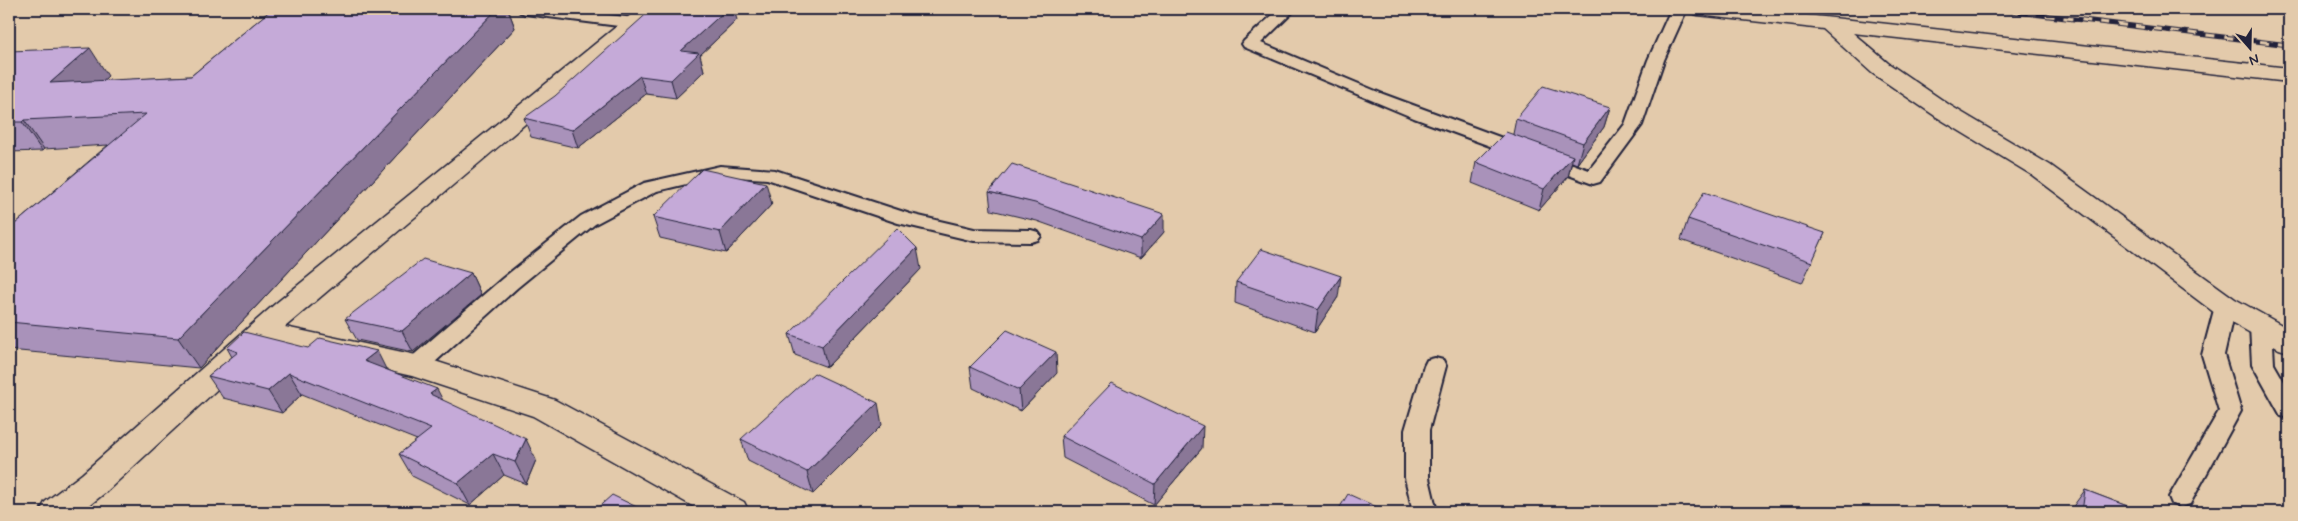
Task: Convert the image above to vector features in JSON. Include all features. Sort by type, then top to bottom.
[{"type":"street","points":[[1698,9],[2289,75]]},
{"type":"street","points":[[57,512],[94,483],[262,332],[643,16]]},
{"type":"street","points":[[1831,24],[1880,68],[1943,111],[2041,170],[2225,306],[2289,342]]},
{"type":"street","points":[[262,332],[416,366],[544,408],[732,512]]},
{"type":"lane","points":[[525,9],[643,16]]},
{"type":"lane","points":[[1288,9],[1250,44],[1296,66],[1424,116],[1593,178],[1633,125],[1656,60],[1678,9]]},
{"type":"lane","points":[[416,366],[510,283],[588,220],[652,187],[720,172],[769,174],[906,219],[974,235],[1031,236]]},
{"type":"lane","points":[[2182,497],[2230,411],[2213,355],[2225,306]]},
{"type":"lane","points":[[2261,326],[2263,364],[2289,410]]},
{"type":"lane","points":[[1425,512],[1417,478],[1416,430],[1435,366]]},
{"type":"building","points":[[272,9],[497,9],[178,338],[9,322],[9,229],[146,114],[9,122],[9,51],[90,48],[50,83],[191,76]]},
{"type":"building","points":[[652,9],[727,9],[681,51],[699,53],[671,80],[640,76],[572,130],[524,118],[555,96]]},
{"type":"building","points":[[1543,86],[1610,107],[1583,143],[1516,119]]},
{"type":"building","points":[[1506,132],[1573,156],[1544,189],[1476,162]]},
{"type":"building","points":[[1012,164],[1164,214],[1141,240],[1035,203],[989,192]]},
{"type":"building","points":[[702,169],[766,183],[720,232],[653,217]]},
{"type":"building","points":[[1704,192],[1825,233],[1812,262],[1688,219]]},
{"type":"building","points":[[897,228],[917,248],[822,346],[789,334]]},
{"type":"building","points":[[1261,249],[1341,276],[1318,310],[1236,282]]},
{"type":"building","points":[[423,259],[471,273],[402,331],[345,319]]},
{"type":"building","points":[[1007,330],[1056,352],[1019,390],[970,367]]},
{"type":"building","points":[[244,332],[308,348],[320,338],[377,351],[364,361],[437,389],[430,394],[526,439],[515,462],[493,454],[458,483],[399,454],[431,429],[289,373],[268,391],[208,376],[238,352],[227,348]]},
{"type":"building","points":[[814,373],[878,403],[807,472],[741,439]]},
{"type":"building","points":[[1112,383],[1203,426],[1155,484],[1061,436]]},
{"type":"building","points":[[2085,490],[2143,512],[2082,512]]},
{"type":"building","points":[[1348,494],[1388,512],[1337,512]]},
{"type":"building","points":[[612,495],[647,512],[593,512]]},
{"type":"railway","points":[[1992,9],[2289,45]]}]
